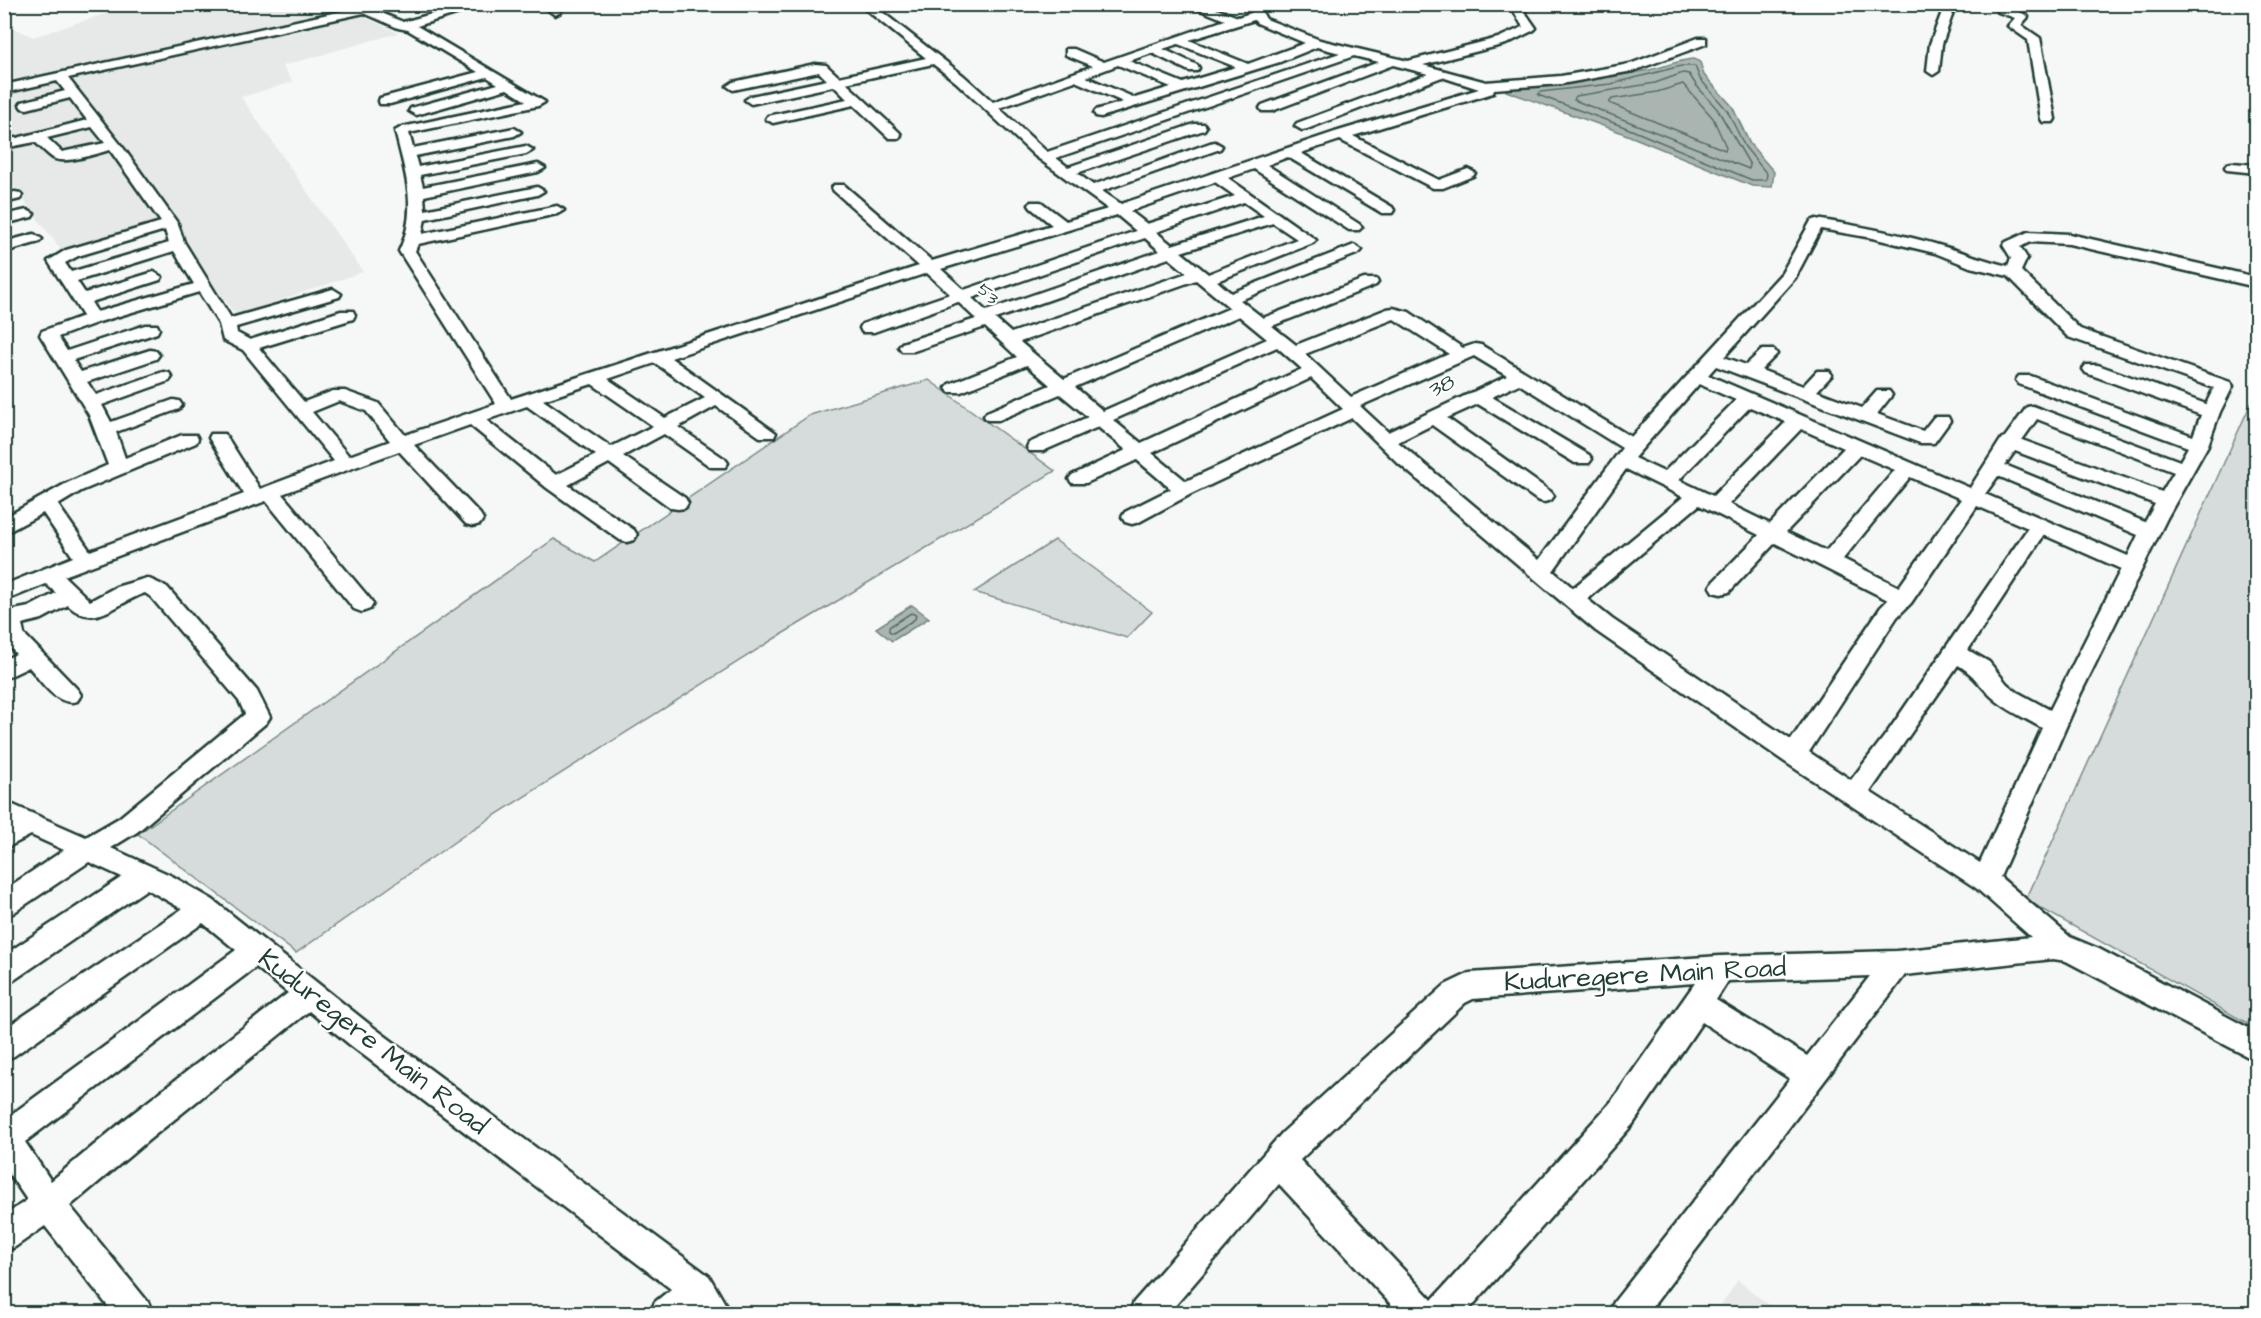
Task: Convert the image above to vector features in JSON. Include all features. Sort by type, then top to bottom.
[{"type":"street","points":[[402,26],[483,4]]},
{"type":"street","points":[[544,4],[555,12]]},
{"type":"street","points":[[864,4],[991,107],[1046,157],[1146,231],[1287,346],[1405,459],[1604,625],[1794,755],[1985,880],[2064,949]]},
{"type":"street","points":[[1191,4],[1238,21]]},
{"type":"street","points":[[1408,65],[1502,41],[1530,28],[1521,11],[1512,4]]},
{"type":"street","points":[[1933,70],[1936,44],[1951,4]]},
{"type":"street","points":[[1995,4],[2002,10],[2022,16],[2014,26],[2034,38],[2049,119]]},
{"type":"street","points":[[4,89],[362,7],[402,26],[411,27],[538,102],[402,131],[417,193],[420,216],[414,240],[407,252],[507,407]]},
{"type":"street","points":[[1242,7],[1259,10]]},
{"type":"street","points":[[991,107],[1179,39],[1238,21],[1259,10]]},
{"type":"street","points":[[1259,10],[1261,21],[1316,43],[1442,73],[1486,88]]},
{"type":"street","points":[[1179,39],[1248,68]]},
{"type":"street","points":[[4,594],[49,574],[472,418],[935,271],[1486,88],[1561,80],[1633,67],[1702,41]]},
{"type":"street","points":[[1101,113],[1248,68],[1316,43]]},
{"type":"street","points":[[1153,49],[1193,68]]},
{"type":"street","points":[[1070,52],[1106,67]]},
{"type":"street","points":[[1046,157],[1360,54]]},
{"type":"street","points":[[868,58],[885,70]]},
{"type":"street","points":[[751,100],[934,60]]},
{"type":"street","points":[[1393,61],[1266,107],[1293,122],[1438,185],[1468,173]]},
{"type":"street","points":[[1120,62],[1181,87]]},
{"type":"street","points":[[733,86],[814,68],[826,69],[894,135]]},
{"type":"street","points":[[385,101],[488,73]]},
{"type":"street","points":[[1293,122],[1442,73]]},
{"type":"street","points":[[60,76],[170,224],[178,244],[227,324],[229,336],[249,346],[346,464]]},
{"type":"street","points":[[1076,77],[1133,102]]},
{"type":"street","points":[[416,111],[508,85]]},
{"type":"street","points":[[27,105],[73,93]]},
{"type":"street","points":[[773,119],[859,100]]},
{"type":"street","points":[[4,142],[6,144],[38,137],[95,122]]},
{"type":"street","points":[[1067,172],[1199,127]]},
{"type":"street","points":[[407,153],[514,132]]},
{"type":"street","points":[[38,137],[59,156],[80,154],[113,145]]},
{"type":"street","points":[[1092,190],[1215,146]]},
{"type":"street","points":[[411,172],[526,150]]},
{"type":"street","points":[[1289,152],[1387,210]]},
{"type":"street","points":[[1256,164],[1354,227]]},
{"type":"street","points":[[2232,167],[2256,169]]},
{"type":"street","points":[[417,193],[538,168]]},
{"type":"street","points":[[1008,340],[1308,240],[1217,177]]},
{"type":"street","name":"53","points":[[839,188],[935,271],[1008,340],[1184,490]]},
{"type":"street","points":[[420,216],[537,191]]},
{"type":"street","points":[[868,328],[1246,197]]},
{"type":"street","points":[[1036,205],[1064,227]]},
{"type":"street","points":[[414,240],[556,210]]},
{"type":"street","points":[[4,220],[27,214]]},
{"type":"street","points":[[908,347],[1171,251],[1276,216]]},
{"type":"street","points":[[93,318],[56,263],[66,255],[170,224]]},
{"type":"street","points":[[1541,572],[1628,453],[1695,376],[1789,275],[1816,224],[1895,238],[1940,250],[1976,264],[2013,272],[2074,333],[2224,386],[2211,412],[2199,445],[2150,532],[2055,724],[1985,880]]},
{"type":"street","points":[[2013,272],[2019,258],[2011,244],[2028,237],[2069,240],[2256,282]]},
{"type":"street","points":[[4,247],[34,239]]},
{"type":"street","points":[[66,279],[178,244]]},
{"type":"street","points":[[993,416],[1063,387],[1235,304],[1354,250]]},
{"type":"street","points":[[81,300],[154,277]]},
{"type":"street","points":[[1261,325],[1370,282]]},
{"type":"street","points":[[118,468],[105,430],[49,333],[203,286]]},
{"type":"street","points":[[227,324],[333,294]]},
{"type":"street","points":[[1036,447],[1100,418],[1287,346],[1393,313],[1403,316],[1462,356]]},
{"type":"street","points":[[249,346],[347,315]]},
{"type":"street","points":[[62,358],[151,328]]},
{"type":"street","points":[[1132,517],[1352,407],[1475,349],[1520,377],[1667,481],[1903,598]]},
{"type":"street","points":[[1749,372],[1768,354]]},
{"type":"street","points":[[76,380],[150,355]]},
{"type":"street","points":[[659,358],[767,433]]},
{"type":"street","points":[[955,388],[1029,358]]},
{"type":"street","points":[[1712,358],[1927,439],[1941,421]]},
{"type":"street","points":[[2092,369],[2211,412]]},
{"type":"street","points":[[1079,479],[1314,370]]},
{"type":"street","points":[[1806,393],[1823,375]]},
{"type":"street","points":[[1695,376],[2133,566]]},
{"type":"street","points":[[91,403],[163,377]]},
{"type":"street","name":"38","points":[[1386,440],[1520,377]]},
{"type":"street","points":[[596,379],[661,428],[718,463]]},
{"type":"street","points":[[2025,380],[2199,445]]},
{"type":"street","points":[[1865,416],[1883,394]]},
{"type":"street","points":[[300,410],[339,395],[372,407],[402,443],[473,519]]},
{"type":"street","points":[[1478,396],[1581,459]]},
{"type":"street","points":[[1667,481],[1748,398]]},
{"type":"street","points":[[554,484],[716,399]]},
{"type":"street","points":[[531,400],[678,503]]},
{"type":"street","points":[[105,430],[173,405]]},
{"type":"street","points":[[1794,755],[1889,612],[1903,598],[1976,496],[2009,442],[2033,411],[2186,470]]},
{"type":"street","points":[[1433,417],[1544,496]]},
{"type":"street","points":[[472,418],[554,484],[627,535]]},
{"type":"street","points":[[1573,599],[1705,501],[1799,420]]},
{"type":"street","points":[[218,438],[263,496],[362,603]]},
{"type":"street","points":[[4,503],[10,524],[74,487],[189,439]]},
{"type":"street","points":[[2009,442],[2167,501]]},
{"type":"street","points":[[1721,587],[1858,446]]},
{"type":"street","points":[[1994,466],[2150,532]]},
{"type":"street","points":[[1828,562],[1908,467]]},
{"type":"street","points":[[46,503],[61,521],[86,561]]},
{"type":"street","points":[[1854,795],[1895,740],[2040,525]]},
{"type":"street","points":[[4,905],[87,849],[129,825],[258,717],[249,697],[159,592],[147,585],[124,592],[94,609],[85,609],[49,574]]},
{"type":"street","points":[[5,620],[34,614],[70,595]]},
{"type":"street","points":[[5,620],[12,626],[14,638],[69,696]]},
{"type":"street","points":[[1954,652],[1980,668],[2009,698],[2055,724]]},
{"type":"street","points":[[4,671],[30,656]]},
{"type":"street","points":[[4,839],[17,817]]},
{"type":"street","name":"Kuduregere Main Road","points":[[17,817],[145,876],[204,908],[255,952],[359,1034],[706,1301]]},
{"type":"street","points":[[4,971],[145,876]]},
{"type":"street","points":[[4,1046],[204,908]]},
{"type":"street","name":"Kuduregere Main Road","points":[[1146,1314],[1294,1143],[1455,994],[1470,986],[1720,969],[1897,963],[2053,948],[2064,949],[2089,958],[2256,1047]]},
{"type":"street","points":[[136,1314],[48,1204],[7,1142],[9,1135],[255,952]]},
{"type":"street","points":[[1626,1314],[1897,963]]},
{"type":"street","points":[[1442,1314],[1622,1113],[1720,969]]},
{"type":"street","points":[[4,1236],[48,1204],[139,1128],[309,994]]},
{"type":"street","points":[[1698,1004],[1810,1075]]},
{"type":"street","points":[[1279,1161],[1423,1314]]},
{"type":"street","points":[[667,1314],[706,1301]]},
{"type":"shaded area","points":[[338,4],[398,33],[282,66],[293,82],[241,97],[363,272],[236,315],[171,229],[64,254],[5,175],[5,24],[33,37],[134,5]]},
{"type":"shaded area","points":[[929,380],[1055,471],[777,637],[470,831],[296,953],[138,834],[554,539],[595,562],[810,415]]},
{"type":"shaded area","points":[[2256,392],[2256,1028],[2026,900]]},
{"type":"shaded area","points":[[1055,540],[1152,612],[1127,638],[974,592]]},
{"type":"shaded area","points":[[1738,1280],[1778,1313],[1716,1313]]},
{"type":"water","points":[[1694,59],[1700,62],[1704,75],[1732,106],[1750,144],[1774,172],[1772,187],[1752,186],[1620,132],[1506,91],[1507,88],[1596,79],[1655,69]]},
{"type":"water","points":[[912,605],[929,618],[892,641],[876,628]]}]
